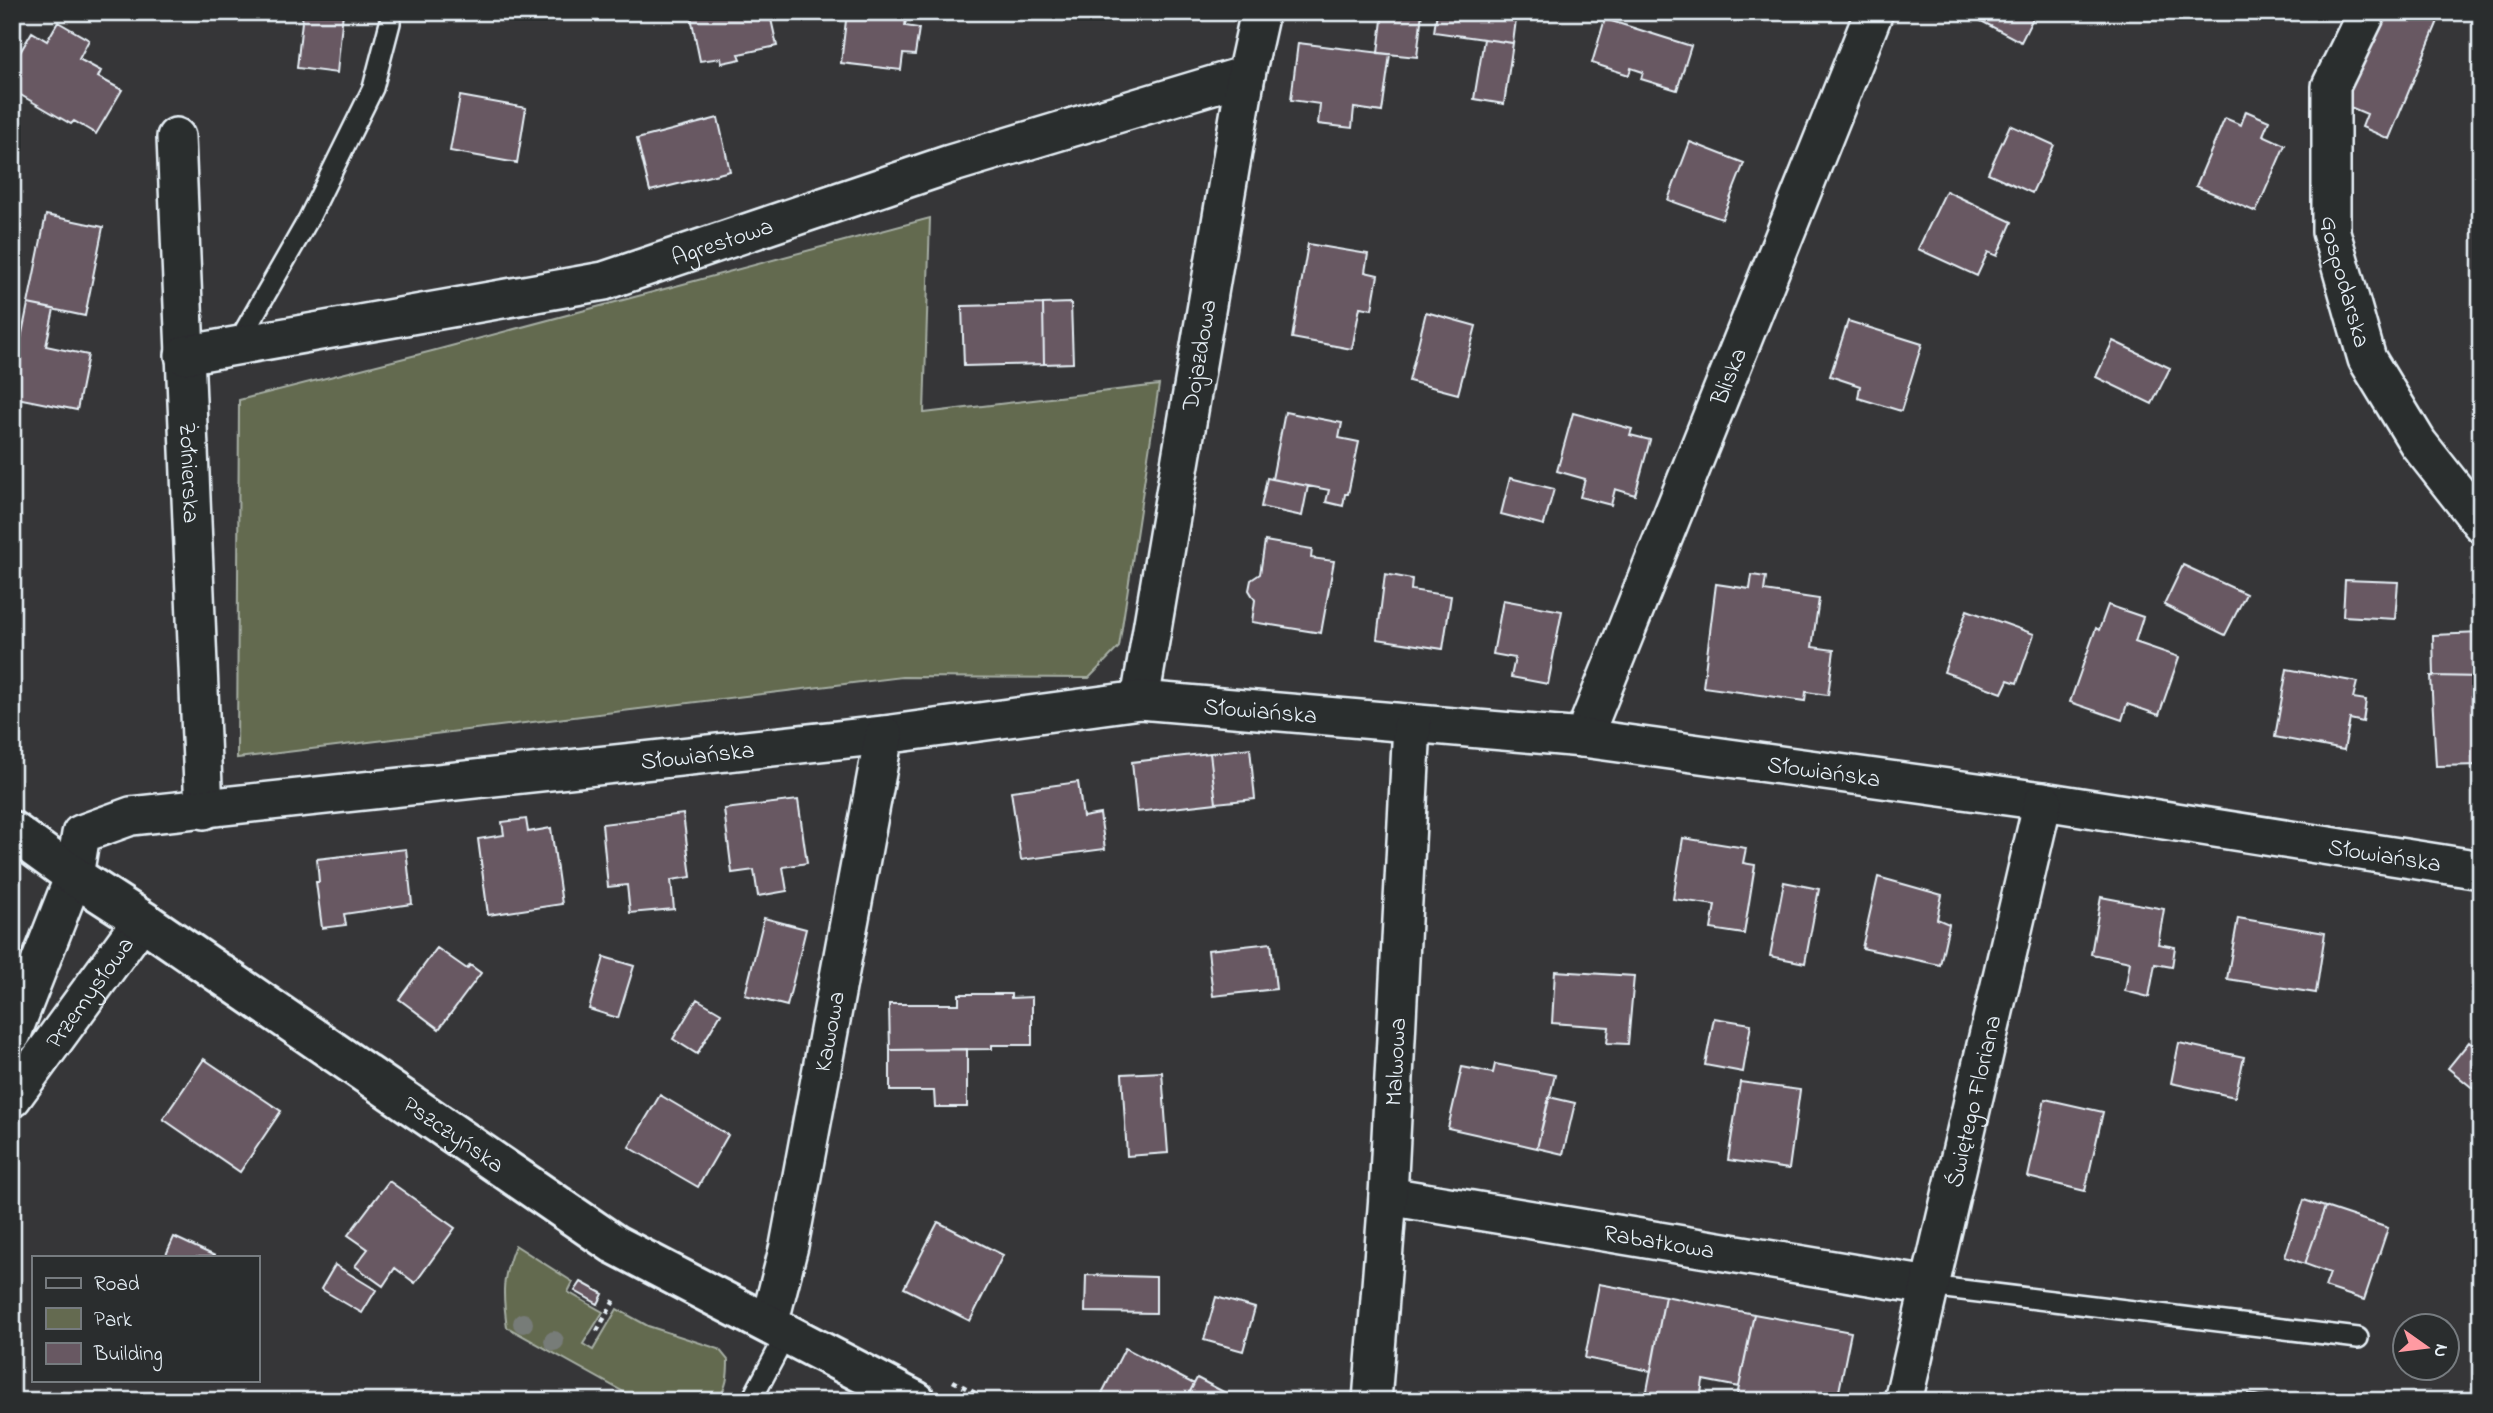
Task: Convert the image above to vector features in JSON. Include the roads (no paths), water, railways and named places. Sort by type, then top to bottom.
[{"type":"main road","name":"Pszczyńska","points":[[12,831],[614,1244],[916,1401]]},
{"type":"street","name":"Dojazdowa","points":[[1140,700],[1246,75],[1260,12]]},
{"type":"street","name":"Bliska","points":[[1583,738],[1874,12]]},
{"type":"street","name":"Gospodarska","points":[[2367,12],[2331,86],[2331,232],[2367,359],[2418,443],[2481,523]]},
{"type":"street","name":"Agrestowa","points":[[184,355],[604,281],[950,164],[1246,75]]},
{"type":"street","name":"Żołnierska","points":[[176,137],[204,810]]},
{"type":"street","name":"Słowiańska","points":[[74,876],[81,834],[131,816],[884,735],[1140,700],[1583,738],[2043,801],[2481,870]]},
{"type":"street","name":"Malwowa","points":[[1372,1401],[1388,1196],[1412,724]]},
{"type":"street","name":"Kawowa","points":[[778,1328],[789,1246],[884,735]]},
{"type":"street","name":"Świętego Floriana","points":[[1903,1401],[2043,801]]},
{"type":"street","name":"Przemysłowa","points":[[12,1034],[74,876]]},
{"type":"street","name":"Przemysłowa","points":[[12,1098],[142,920]]},
{"type":"street","name":"Rabatkowa","points":[[1388,1196],[1929,1286]]},
{"type":"lane","points":[[236,347],[308,220],[373,89],[391,12]]},
{"type":"lane","points":[[1929,1286],[2358,1338]]},
{"type":"lane","points":[[751,1401],[778,1328]]}]
